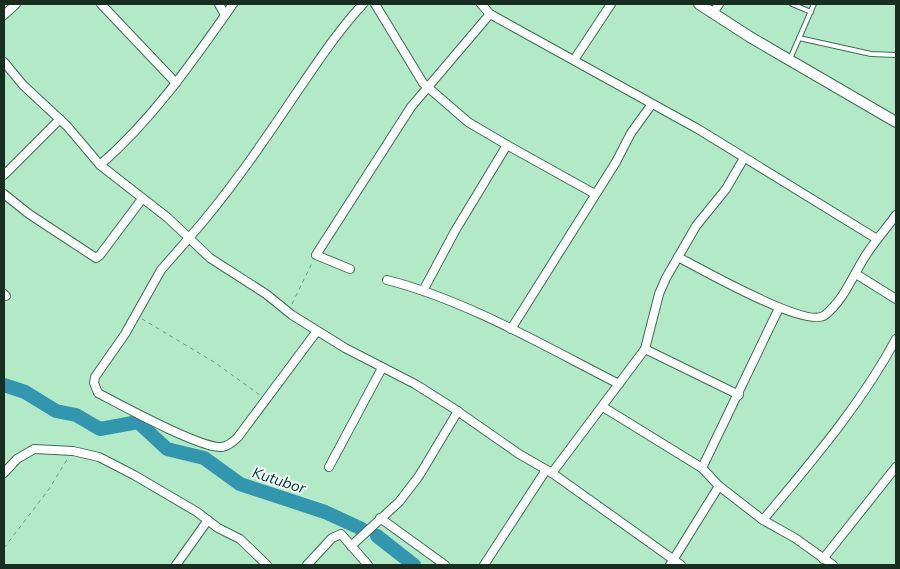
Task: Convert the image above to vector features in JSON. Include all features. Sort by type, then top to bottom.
[{"type":"street","points":[[4,14],[16,4]]},
{"type":"street","points":[[100,4],[176,83]]},
{"type":"street","points":[[218,4],[225,15]]},
{"type":"street","points":[[100,165],[142,124],[176,83],[233,4]]},
{"type":"street","points":[[317,331],[238,436],[231,444],[223,447],[208,446],[98,393],[94,383],[95,378],[136,316],[161,270],[211,213],[254,155],[335,35],[363,4]]},
{"type":"street","points":[[375,4],[414,72],[428,88],[468,122],[507,146],[595,194]]},
{"type":"street","points":[[482,4],[490,14],[652,104],[877,239]]},
{"type":"street","points":[[574,60],[611,4]]},
{"type":"street","points":[[699,4],[896,122]]},
{"type":"street","points":[[713,13],[718,4]]},
{"type":"street","points":[[350,269],[316,256],[395,131],[490,14]]},
{"type":"street","points":[[4,62],[23,85],[60,119],[100,165],[168,218],[210,258],[266,294],[317,331],[382,368],[415,384],[458,411],[549,472],[675,564],[719,486]]},
{"type":"street","points":[[511,329],[616,162],[631,133],[652,104]]},
{"type":"street","points":[[4,175],[60,119]]},
{"type":"street","points":[[424,289],[455,231],[507,146]]},
{"type":"street","points":[[484,565],[549,472],[603,407],[645,349],[659,294],[696,226],[726,189],[744,158]]},
{"type":"street","points":[[4,194],[28,214],[96,258],[142,199]]},
{"type":"street","points":[[678,258],[779,308],[814,319],[824,317],[840,299],[877,239],[896,215]]},
{"type":"street","points":[[856,274],[896,299]]},
{"type":"street","points":[[387,280],[424,289],[511,329],[619,384]]},
{"type":"street","points":[[702,468],[739,395],[779,308]]},
{"type":"street","points":[[763,520],[859,402],[896,339]]},
{"type":"street","points":[[645,349],[739,395]]},
{"type":"street","points":[[329,467],[382,368]]},
{"type":"street","points":[[603,407],[702,468],[719,486],[763,520],[795,538],[833,565]]},
{"type":"street","points":[[352,546],[399,502],[419,476],[458,411]]},
{"type":"street","points":[[4,473],[27,452],[34,450],[72,451],[99,457],[125,470],[218,528],[240,539],[267,565]]},
{"type":"street","points":[[823,559],[896,467]]},
{"type":"street","points":[[380,518],[445,565]]},
{"type":"street","points":[[176,565],[208,520]]},
{"type":"street","points":[[307,565],[336,534],[341,534],[368,565]]},
{"type":"lane","points":[[792,4],[811,12]]},
{"type":"lane","points":[[790,59],[814,4]]},
{"type":"lane","points":[[799,38],[871,54],[896,55]]},
{"type":"path","points":[[288,311],[316,256]]},
{"type":"path","points":[[136,316],[214,362],[267,399]]},
{"type":"path","points":[[4,548],[49,489],[72,451]]},
{"type":"waterway","name":"Kutubor","points":[[4,385],[25,392],[56,411],[76,415],[100,429],[138,422],[167,449],[204,458],[240,484],[325,512],[362,529]]},
{"type":"waterway","name":"Kutubor","points":[[377,536],[414,565]]}]
